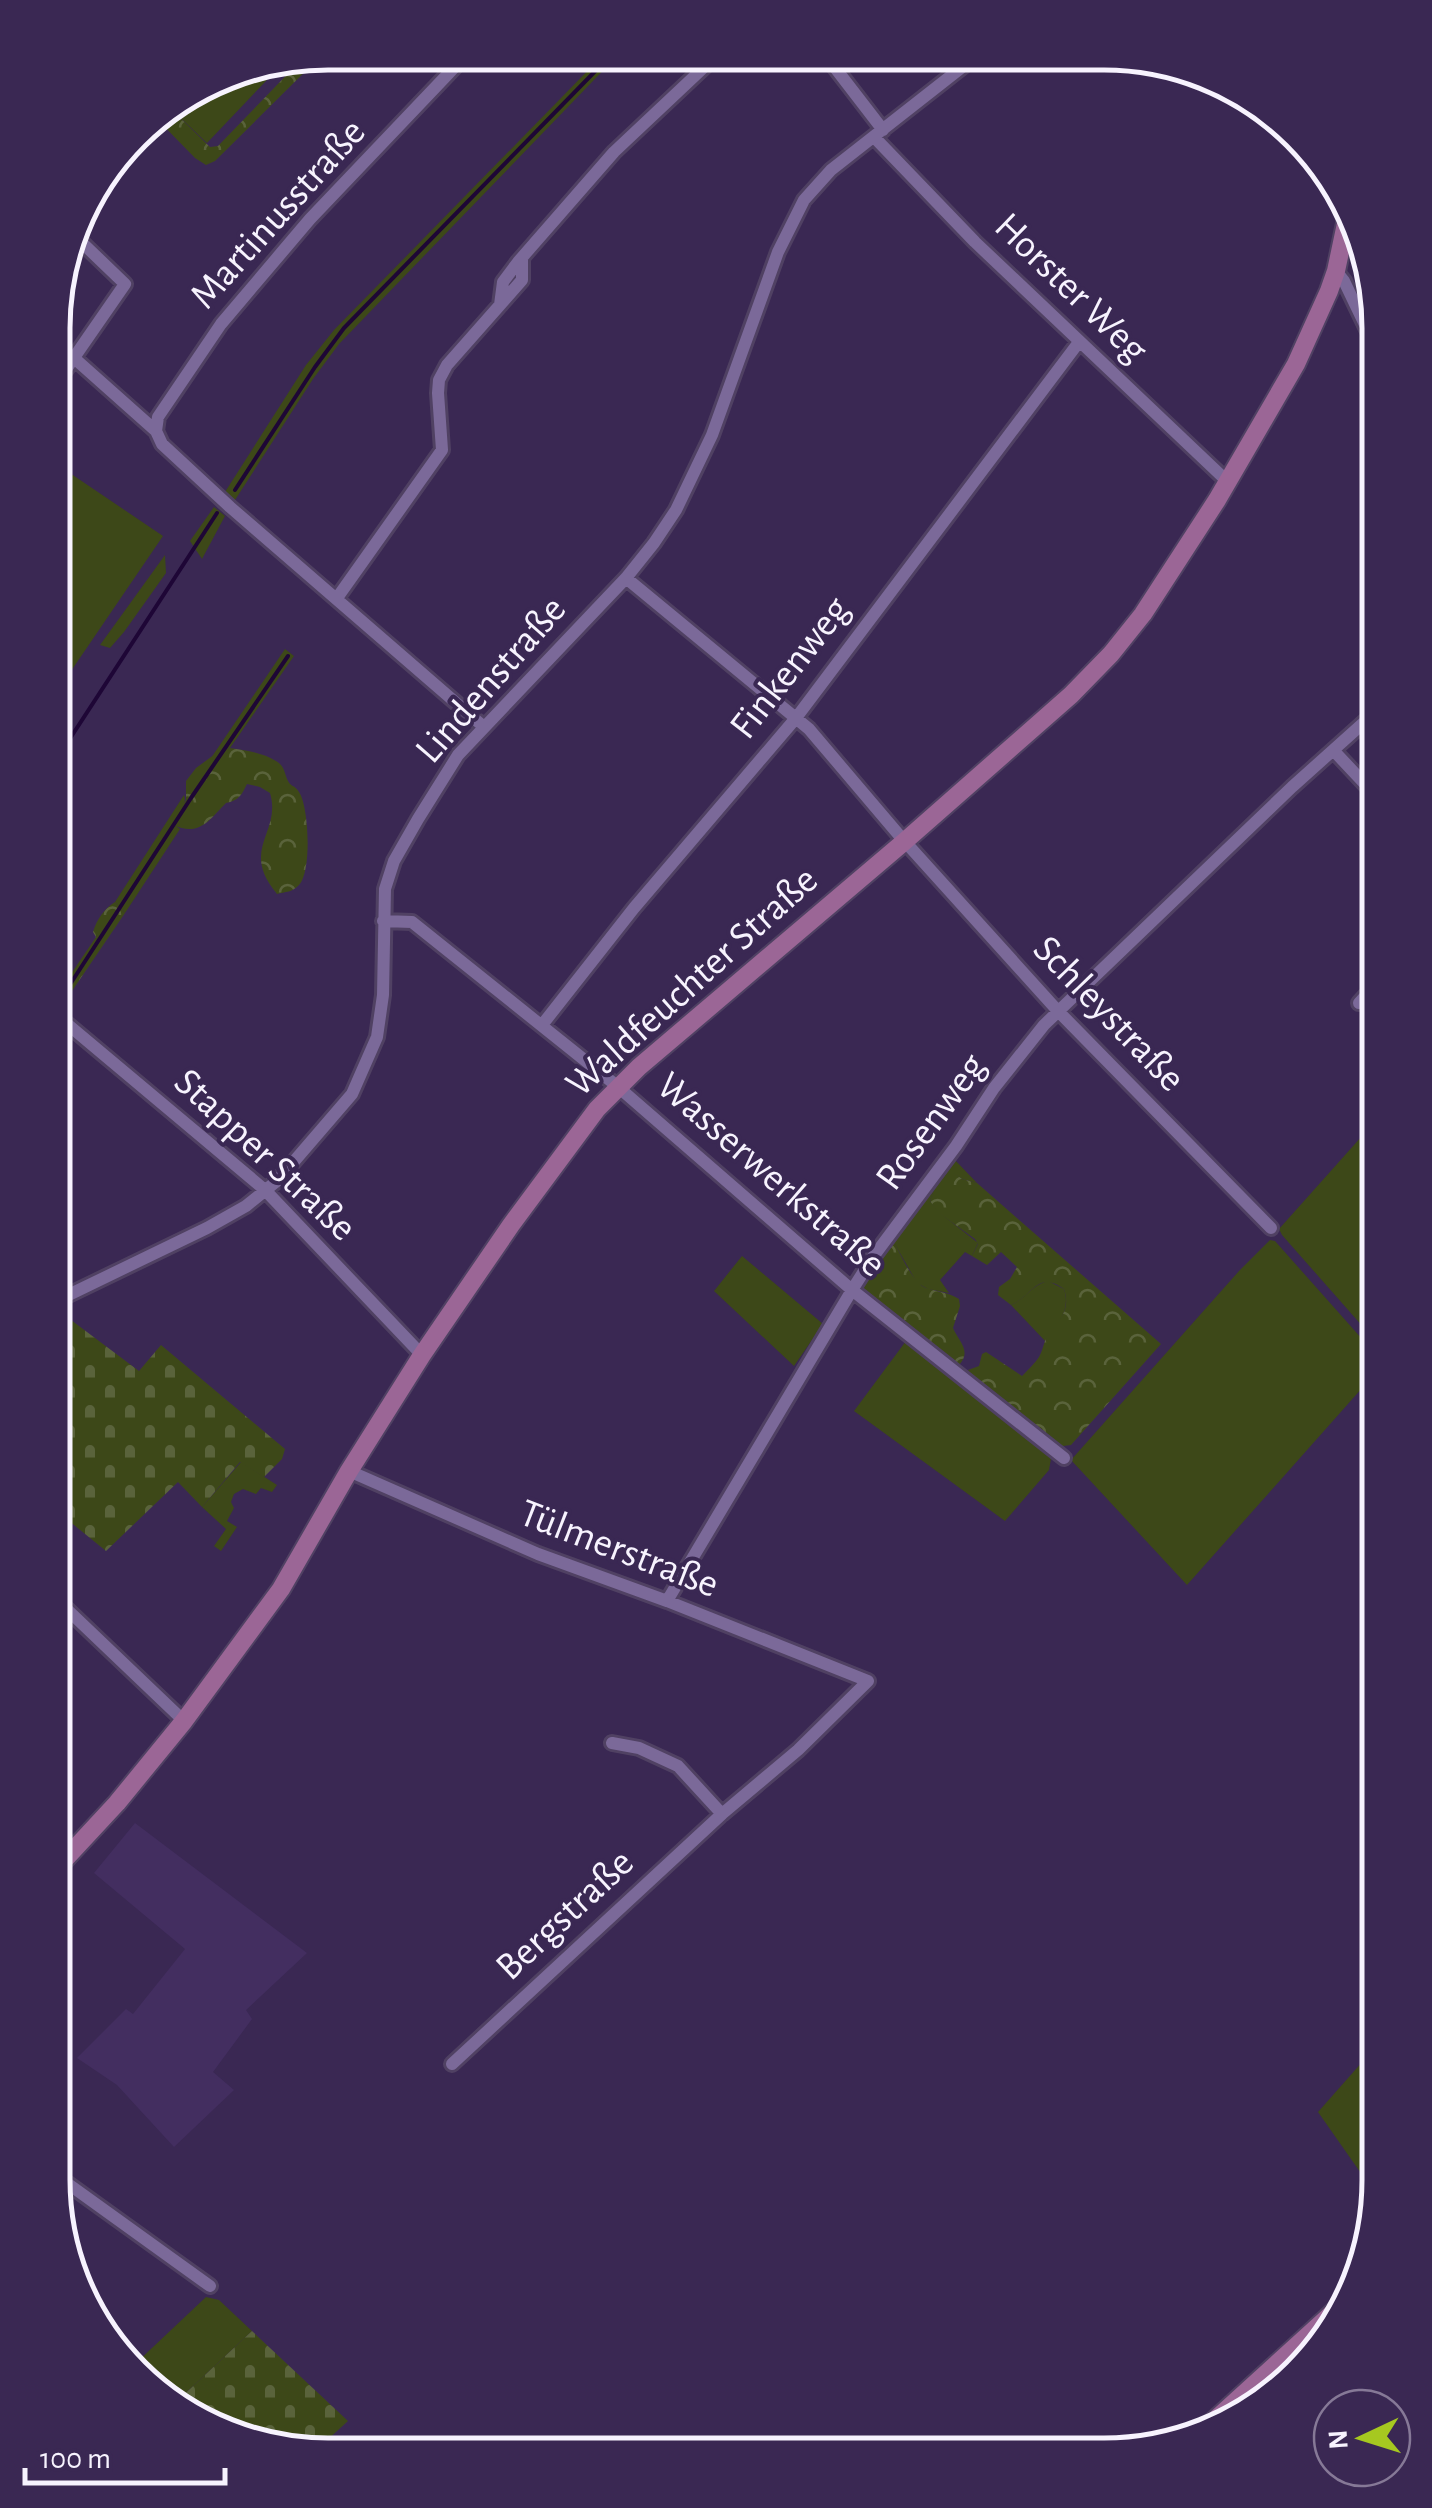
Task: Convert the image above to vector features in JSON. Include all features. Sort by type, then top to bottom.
[{"type":"street","name":"Horster Weg","points":[[836,70],[879,134],[975,242],[1228,482]]},
{"type":"street","name":"Lindenstraße","points":[[70,1294],[246,1206],[278,1180],[352,1094],[377,1038],[383,996],[385,889],[394,861],[458,755],[626,578],[676,510],[729,389],[778,252],[792,220],[814,187],[958,70]]},
{"type":"street","name":"Martinusstraße","points":[[156,431],[162,411],[221,324],[310,219],[452,71]]},
{"type":"street","points":[[337,598],[442,450],[438,394],[447,366],[522,280],[522,258],[614,152],[700,71]]},
{"type":"street","name":"Waldfeuchter Straße","points":[[70,1854],[117,1804],[184,1721],[280,1590],[422,1356],[596,1108],[1071,695],[1143,614],[1228,482],[1296,364],[1320,316],[1344,235]]},
{"type":"street","points":[[70,364],[125,284],[84,245]]},
{"type":"street","points":[[1336,271],[1361,316]]},
{"type":"street","name":"Finkenweg","points":[[542,1026],[634,908],[796,718],[1079,342]]},
{"type":"street","points":[[74,358],[156,431],[175,457],[484,726]]},
{"type":"street","name":"Schleystraße","points":[[626,578],[809,729],[1057,1010],[1271,1228]]},
{"type":"street","name":"Rosenweg","points":[[667,1601],[852,1290],[994,1088],[1057,1010],[1362,725]]},
{"type":"street","points":[[1334,750],[1362,780]]},
{"type":"street","name":"Wasserwerkstraße","points":[[383,921],[412,922],[617,1086],[852,1290],[1064,1458]]},
{"type":"street","name":"Stapper Straße","points":[[70,1026],[266,1190],[422,1356]]},
{"type":"street","name":"Tülmerstraße","points":[[349,1471],[506,1541],[868,1681]]},
{"type":"street","points":[[70,1612],[184,1721]]},
{"type":"street","name":"Bergstraße","points":[[452,2064],[722,1814],[798,1750],[868,1681]]},
{"type":"street","points":[[612,1743],[639,1748],[678,1766],[722,1814]]},
{"type":"street","points":[[70,2185],[210,2286]]},
{"type":"street","points":[[1238,2399],[1313,2331]]},
{"type":"shaded area","points":[[135,1823],[307,1953],[246,2010],[252,2019],[213,2072],[234,2090],[174,2147],[117,2085],[77,2058],[126,2009],[133,2014],[185,1949],[94,1873]]},
{"type":"green space","points":[[588,71],[603,71],[339,344],[235,500],[225,492],[306,365],[334,330]]},
{"type":"green space","points":[[305,72],[215,161],[206,165],[165,128],[180,117],[210,147],[218,146],[288,74]]},
{"type":"green space","points":[[269,77],[207,143],[180,117],[214,97]]},
{"type":"green space","points":[[70,473],[163,536],[70,673]]},
{"type":"green space","points":[[214,507],[225,516],[202,559],[190,541]]},
{"type":"green space","points":[[165,555],[166,573],[124,632],[110,648],[100,645]]},
{"type":"green space","points":[[285,649],[294,656],[230,748],[211,758]]},
{"type":"green space","points":[[222,749],[260,754],[279,763],[302,800],[308,839],[306,867],[299,885],[292,890],[277,894],[266,878],[261,853],[272,807],[270,793],[260,787],[247,784],[237,799],[226,803],[197,828],[173,825],[186,800],[186,781],[196,768]]},
{"type":"green space","points":[[184,795],[184,806],[173,824],[180,829],[125,913],[115,902]]},
{"type":"green space","points":[[115,902],[125,913],[70,994],[70,975],[96,937],[93,932]]},
{"type":"green space","points":[[1362,1137],[1361,1325],[1282,1235],[1279,1229]]},
{"type":"green space","points":[[953,1158],[977,1183],[950,1171],[930,1201],[978,1243],[972,1256],[965,1252],[940,1280],[949,1293],[917,1283],[892,1239]]},
{"type":"green space","points":[[950,1170],[977,1183],[1161,1344],[1071,1445],[1056,1443],[968,1370],[979,1366],[986,1352],[1022,1376],[1039,1357],[1062,1317],[1066,1297],[1064,1289],[1048,1282],[1011,1305],[998,1295],[999,1287],[1017,1267],[1001,1252],[987,1265],[972,1256],[978,1244],[975,1239],[939,1213],[930,1201]]},
{"type":"green space","points":[[892,1238],[921,1285],[959,1299],[953,1328],[964,1351],[959,1365],[867,1298],[865,1281]]},
{"type":"green space","points":[[1270,1240],[1275,1241],[1361,1338],[1361,1389],[1187,1585],[1071,1460]]},
{"type":"green space","points":[[742,1256],[823,1324],[794,1366],[714,1291]]},
{"type":"green space","points":[[1048,1281],[1064,1289],[1066,1304],[1045,1341],[1011,1305]]},
{"type":"green space","points":[[70,1319],[139,1371],[161,1345],[285,1449],[282,1459],[264,1477],[240,1462],[202,1507],[178,1482],[106,1551],[70,1522]]},
{"type":"green space","points":[[906,1341],[1048,1453],[1049,1470],[1005,1521],[854,1411]]},
{"type":"green space","points":[[241,1462],[277,1485],[272,1492],[261,1488],[256,1494],[243,1489],[234,1494],[234,1508],[227,1521],[237,1527],[221,1551],[214,1546],[226,1529],[202,1507]]},
{"type":"green space","points":[[1361,2063],[1361,2173],[1318,2112]]},
{"type":"green space","points":[[206,2297],[219,2300],[252,2331],[185,2394],[142,2358]]},
{"type":"green space","points":[[252,2331],[348,2421],[329,2438],[295,2436],[230,2418],[185,2394]]},
{"type":"waterway","points":[[235,490],[344,328],[596,71]]},
{"type":"waterway","points":[[70,738],[217,513]]},
{"type":"waterway","points":[[70,984],[288,656]]}]
